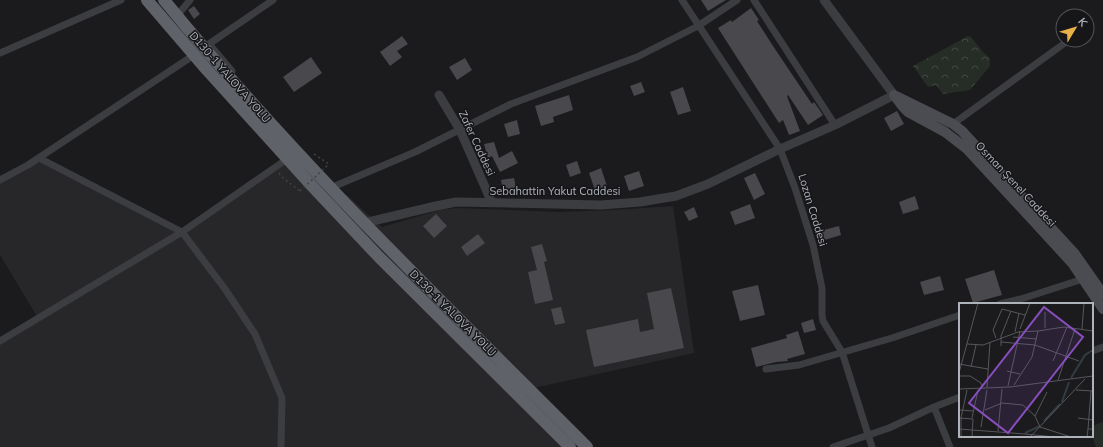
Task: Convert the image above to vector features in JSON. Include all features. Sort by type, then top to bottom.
[{"type":"highway","points":[[148,0],[194,55],[309,183],[379,257],[570,447]]},
{"type":"highway","name":"D130-1 YALOVA YOLU","points":[[164,0],[318,174],[587,447]]},
{"type":"main road","name":"Osman Şenel Caddesi","points":[[894,95],[953,124],[962,131],[1075,254],[1103,309]]},
{"type":"main road","name":"Osman Şenel Caddesi","points":[[894,95],[908,112],[946,132],[967,149],[1103,294]]},
{"type":"street","points":[[0,53],[120,0]]},
{"type":"street","points":[[177,16],[190,0]]},
{"type":"street","points":[[273,0],[206,46],[335,186],[366,222]]},
{"type":"street","name":"Lozan Caddesi","points":[[682,0],[780,149],[795,188],[813,244],[822,288],[823,321],[842,352],[872,447]]},
{"type":"street","points":[[335,186],[460,130],[511,104],[638,58],[698,26],[737,0]]},
{"type":"street","points":[[754,0],[835,125]]},
{"type":"street","name":"Osman Şenel Caddesi","points":[[824,0],[894,95]]},
{"type":"street","points":[[953,124],[1058,48]]},
{"type":"street","points":[[0,180],[39,158],[194,55]]},
{"type":"street","name":"Zafer Caddesi","points":[[439,95],[460,130],[492,203]]},
{"type":"street","name":"Sebahattin Yakut Caddesi","points":[[366,222],[445,204],[467,202],[601,205],[666,198],[698,189],[780,149],[835,125],[894,95]]},
{"type":"street","points":[[39,158],[182,232],[225,290],[255,334],[282,398],[281,447]]},
{"type":"street","points":[[0,341],[182,232],[287,159]]},
{"type":"street","points":[[1004,303],[1021,299],[1087,277]]},
{"type":"street","points":[[766,369],[799,365],[892,338],[959,315]]},
{"type":"street","points":[[1093,351],[1103,347]]},
{"type":"street","points":[[833,447],[904,422],[959,397]]},
{"type":"street","points":[[934,408],[950,447]]},
{"type":"path","points":[[283,178],[300,191],[329,164],[312,153]]},
{"type":"shaded area","points":[[296,151],[321,178],[348,196],[382,227],[440,210],[457,208],[559,212],[673,206],[694,353],[529,389],[587,447],[0,447],[0,341],[38,318],[0,255],[0,182],[41,159],[182,231]]},
{"type":"green space","points":[[968,36],[971,37],[990,58],[990,66],[970,90],[943,94],[936,85],[928,87],[913,66]]},
{"type":"green space","points":[[1103,422],[1103,447],[1096,447],[1092,437],[1093,426]]},
{"type":"building","points":[[701,0],[726,0],[708,11]]},
{"type":"building","points":[[194,6],[200,14],[194,19],[188,10]]},
{"type":"building","points":[[751,8],[759,20],[757,21],[812,104],[814,102],[823,115],[808,125],[788,95],[787,96],[800,131],[789,135],[783,120],[779,123],[718,28],[731,20],[732,22]]},
{"type":"building","points":[[402,36],[408,44],[397,51],[402,57],[390,66],[380,52]]},
{"type":"building","points":[[311,57],[322,73],[294,92],[283,77]]},
{"type":"building","points":[[465,58],[472,70],[457,80],[449,67]]},
{"type":"building","points":[[641,82],[645,92],[634,96],[630,86]]},
{"type":"building","points":[[683,87],[691,111],[678,115],[670,92]]},
{"type":"building","points":[[569,95],[573,110],[553,117],[554,122],[541,126],[535,106]]},
{"type":"building","points":[[897,111],[904,124],[891,131],[884,118]]},
{"type":"building","points":[[517,120],[520,134],[508,137],[504,124]]},
{"type":"building","points":[[494,142],[499,158],[512,151],[518,163],[500,172],[492,156],[488,158],[484,144]]},
{"type":"building","points":[[577,161],[581,173],[570,177],[566,165]]},
{"type":"building","points":[[601,168],[607,186],[595,190],[589,173]]},
{"type":"building","points":[[639,171],[644,186],[629,191],[624,176]]},
{"type":"building","points":[[755,173],[765,194],[754,200],[744,178]]},
{"type":"building","points":[[514,178],[516,188],[503,191],[501,180]]},
{"type":"building","points":[[915,196],[919,209],[903,214],[899,202]]},
{"type":"building","points":[[750,204],[755,218],[735,225],[730,212]]},
{"type":"building","points":[[694,207],[698,217],[689,221],[684,212]]},
{"type":"building","points":[[436,214],[447,226],[434,238],[423,226]]},
{"type":"building","points":[[839,226],[841,235],[818,242],[816,232]]},
{"type":"building","points":[[478,234],[485,243],[467,256],[461,247]]},
{"type":"building","points":[[542,244],[547,261],[544,262],[553,300],[535,304],[528,272],[537,270],[531,247]]},
{"type":"building","points":[[994,270],[1002,295],[973,303],[965,279]]},
{"type":"building","points":[[940,276],[944,290],[924,295],[920,282]]},
{"type":"building","points":[[758,285],[765,315],[740,321],[732,291]]},
{"type":"building","points":[[671,288],[684,348],[594,367],[586,330],[638,319],[640,332],[654,329],[647,293]]},
{"type":"building","points":[[561,307],[565,323],[555,325],[551,309]]},
{"type":"building","points":[[813,319],[816,330],[804,333],[801,323]]},
{"type":"building","points":[[798,331],[805,354],[787,359],[788,361],[776,362],[756,367],[751,348],[787,338],[786,335]]}]
